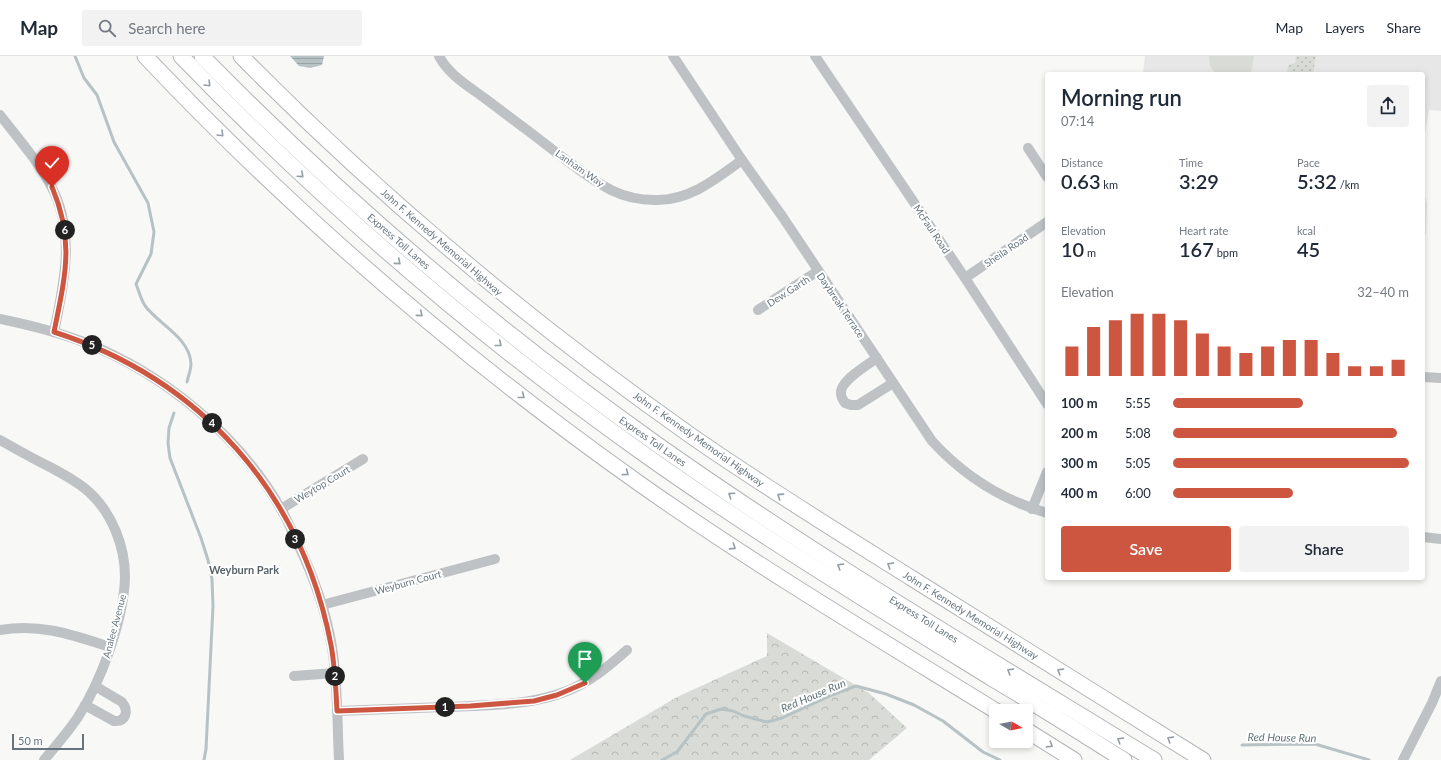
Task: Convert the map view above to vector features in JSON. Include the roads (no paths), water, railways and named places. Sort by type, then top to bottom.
[{"type":"highway","points":[[145,56],[227,139],[317,224],[413,308],[524,398],[642,485],[722,540],[794,587],[989,707]]},
{"type":"highway","name":"Express Toll Lanes","points":[[181,56],[226,103],[291,166],[383,249],[479,328],[587,412],[686,484],[802,560],[1124,760]]},
{"type":"highway","name":"Express Toll Lanes","points":[[202,56],[278,131],[393,236],[500,326],[612,412],[721,489],[830,560],[1154,760]]},
{"type":"highway","name":"John F. Kennedy Memorial Highway","points":[[241,56],[350,161],[434,236],[507,296],[604,372],[692,436],[782,497],[1203,760]]},
{"type":"highway","points":[[1033,734],[1074,760]]},
{"type":"street","name":"Lanham Way","points":[[439,56],[446,67],[466,85],[588,175],[620,194],[656,200],[682,196],[704,186],[742,160]]},
{"type":"street","name":"Daybreak Terrace","points":[[673,56],[742,160],[782,216],[925,431],[950,460],[968,475],[1004,497],[1032,509],[1045,512]]},
{"type":"street","name":"McFaul Road","points":[[815,56],[965,278],[1045,401]]},
{"type":"street","points":[[0,115],[42,170],[52,187],[63,219],[66,241],[66,263],[54,332]]},
{"type":"street","points":[[1028,148],[1045,174]]},
{"type":"street","name":"Sheila Road","points":[[965,278],[1045,223]]},
{"type":"street","name":"Dew Garth","points":[[758,310],[818,271]]},
{"type":"street","points":[[0,319],[54,332],[86,343],[122,359],[151,376],[180,396],[215,426],[246,458],[281,509],[305,558],[322,605],[332,647],[335,673],[339,760]]},
{"type":"street","points":[[877,358],[844,382],[841,395],[845,403],[858,405],[893,383]]},
{"type":"street","points":[[1425,377],[1441,378]]},
{"type":"street","name":"Analee Avenue","points":[[0,440],[80,484],[97,500],[110,520],[119,541],[124,564],[125,576],[120,613],[110,647],[95,686],[85,705],[68,731],[44,760]]},
{"type":"street","name":"Weytop Court","points":[[281,509],[363,459]]},
{"type":"street","points":[[1032,509],[1045,477]]},
{"type":"street","points":[[1425,537],[1441,539]]},
{"type":"street","name":"Weyburn Court","points":[[322,605],[495,559]]},
{"type":"street","points":[[0,630],[17,628],[45,628],[70,634],[110,647]]},
{"type":"street","points":[[337,711],[470,706],[534,701],[557,695],[585,683],[627,650]]},
{"type":"street","points":[[294,676],[335,673]]},
{"type":"street","points":[[1403,760],[1432,703],[1441,681]]},
{"type":"street","points":[[85,705],[114,721],[120,721],[127,713],[122,702],[95,686]]},
{"type":"waterway","points":[[75,56],[84,78],[97,95],[114,142],[148,203],[154,232],[151,254],[136,284],[144,305],[173,332],[186,347],[191,364],[187,382]]},
{"type":"waterway","points":[[174,413],[169,428],[168,443],[170,458],[201,538],[212,579],[213,606],[206,749],[204,760]]},
{"type":"waterway","name":"Red House Run","points":[[662,760],[677,752],[706,714],[721,709],[733,711],[744,716],[767,722],[782,718],[832,695],[856,686],[886,694],[914,705],[943,721],[983,752],[1000,760]]},
{"type":"waterway","name":"Red House Run","points":[[1242,745],[1315,744],[1369,760]]},
{"type":"district","name":"Weyburn Park","points":[[244,569]]}]
